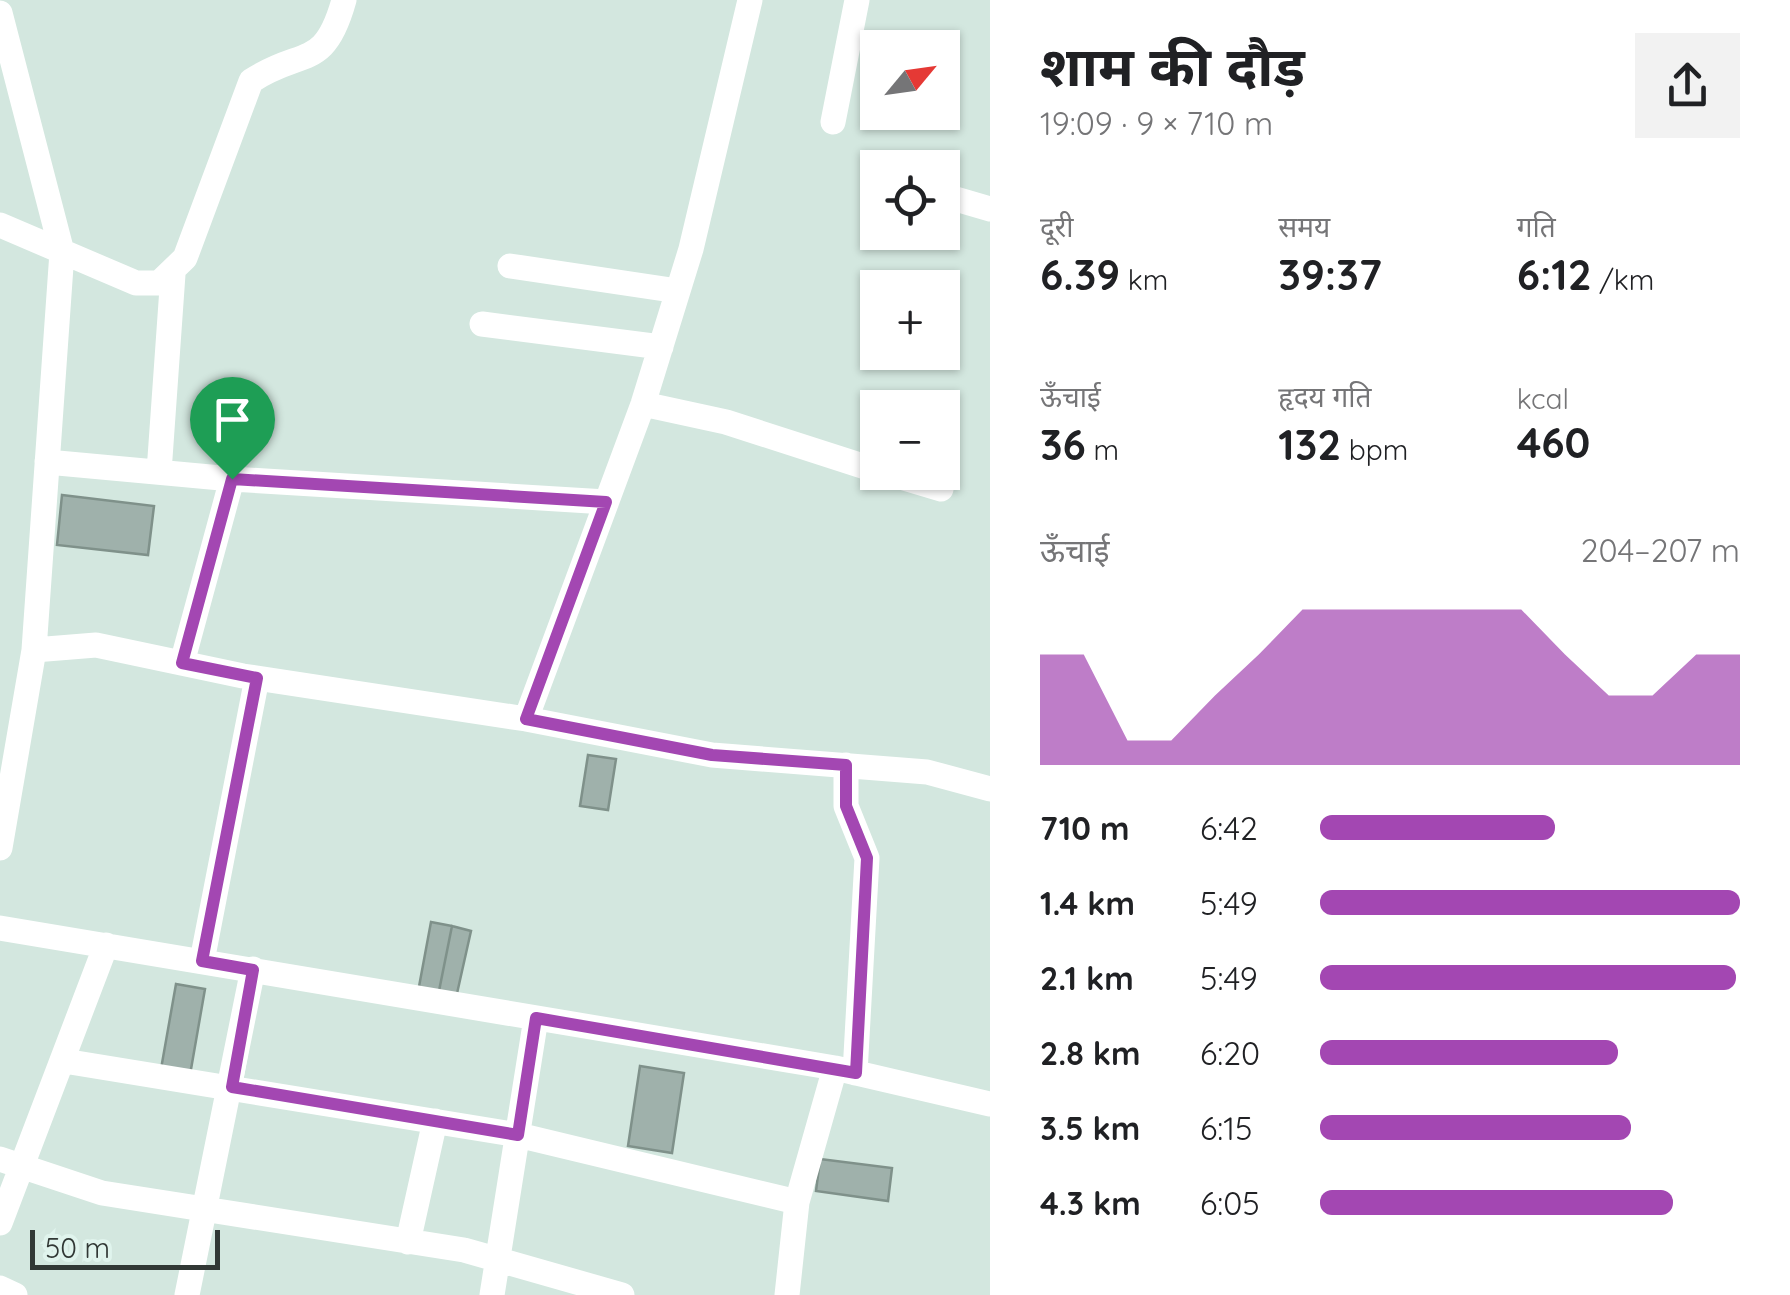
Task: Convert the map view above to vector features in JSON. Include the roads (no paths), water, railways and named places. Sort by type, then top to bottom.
[{"type":"street","points":[[0,224],[136,283],[158,283],[173,274],[184,258],[252,81],[319,52],[331,40],[344,0]]},
{"type":"street","points":[[526,719],[661,347],[727,108],[750,0]]},
{"type":"street","points":[[834,122],[857,0]]},
{"type":"street","points":[[0,12],[62,252],[34,650],[9,744],[0,848]]},
{"type":"street","points":[[960,200],[990,209]]},
{"type":"street","points":[[510,266],[678,291]]},
{"type":"street","points":[[158,472],[173,274]]},
{"type":"street","points":[[482,324],[661,347]]},
{"type":"street","points":[[643,404],[726,422],[860,465]]},
{"type":"street","points":[[47,462],[232,479],[606,502]]},
{"type":"street","points":[[182,663],[232,479]]},
{"type":"street","points":[[34,650],[96,645],[257,678],[526,719],[712,755],[927,772],[990,789]]},
{"type":"street","points":[[202,961],[257,678]]},
{"type":"street","points":[[787,1295],[798,1202],[845,1071],[867,858],[846,806],[846,765]]},
{"type":"street","points":[[0,928],[845,1071],[990,1104]]},
{"type":"street","points":[[0,1223],[10,1163],[64,1061],[106,945]]},
{"type":"street","points":[[187,1295],[253,970]]},
{"type":"street","points":[[492,1295],[500,1264],[536,1018]]},
{"type":"street","points":[[64,1061],[518,1135],[798,1202]]},
{"type":"street","points":[[408,1242],[436,1121]]},
{"type":"street","points":[[10,1163],[102,1193],[464,1250],[500,1264],[622,1295]]},
{"type":"street","points":[[0,1288],[16,1295]]}]
